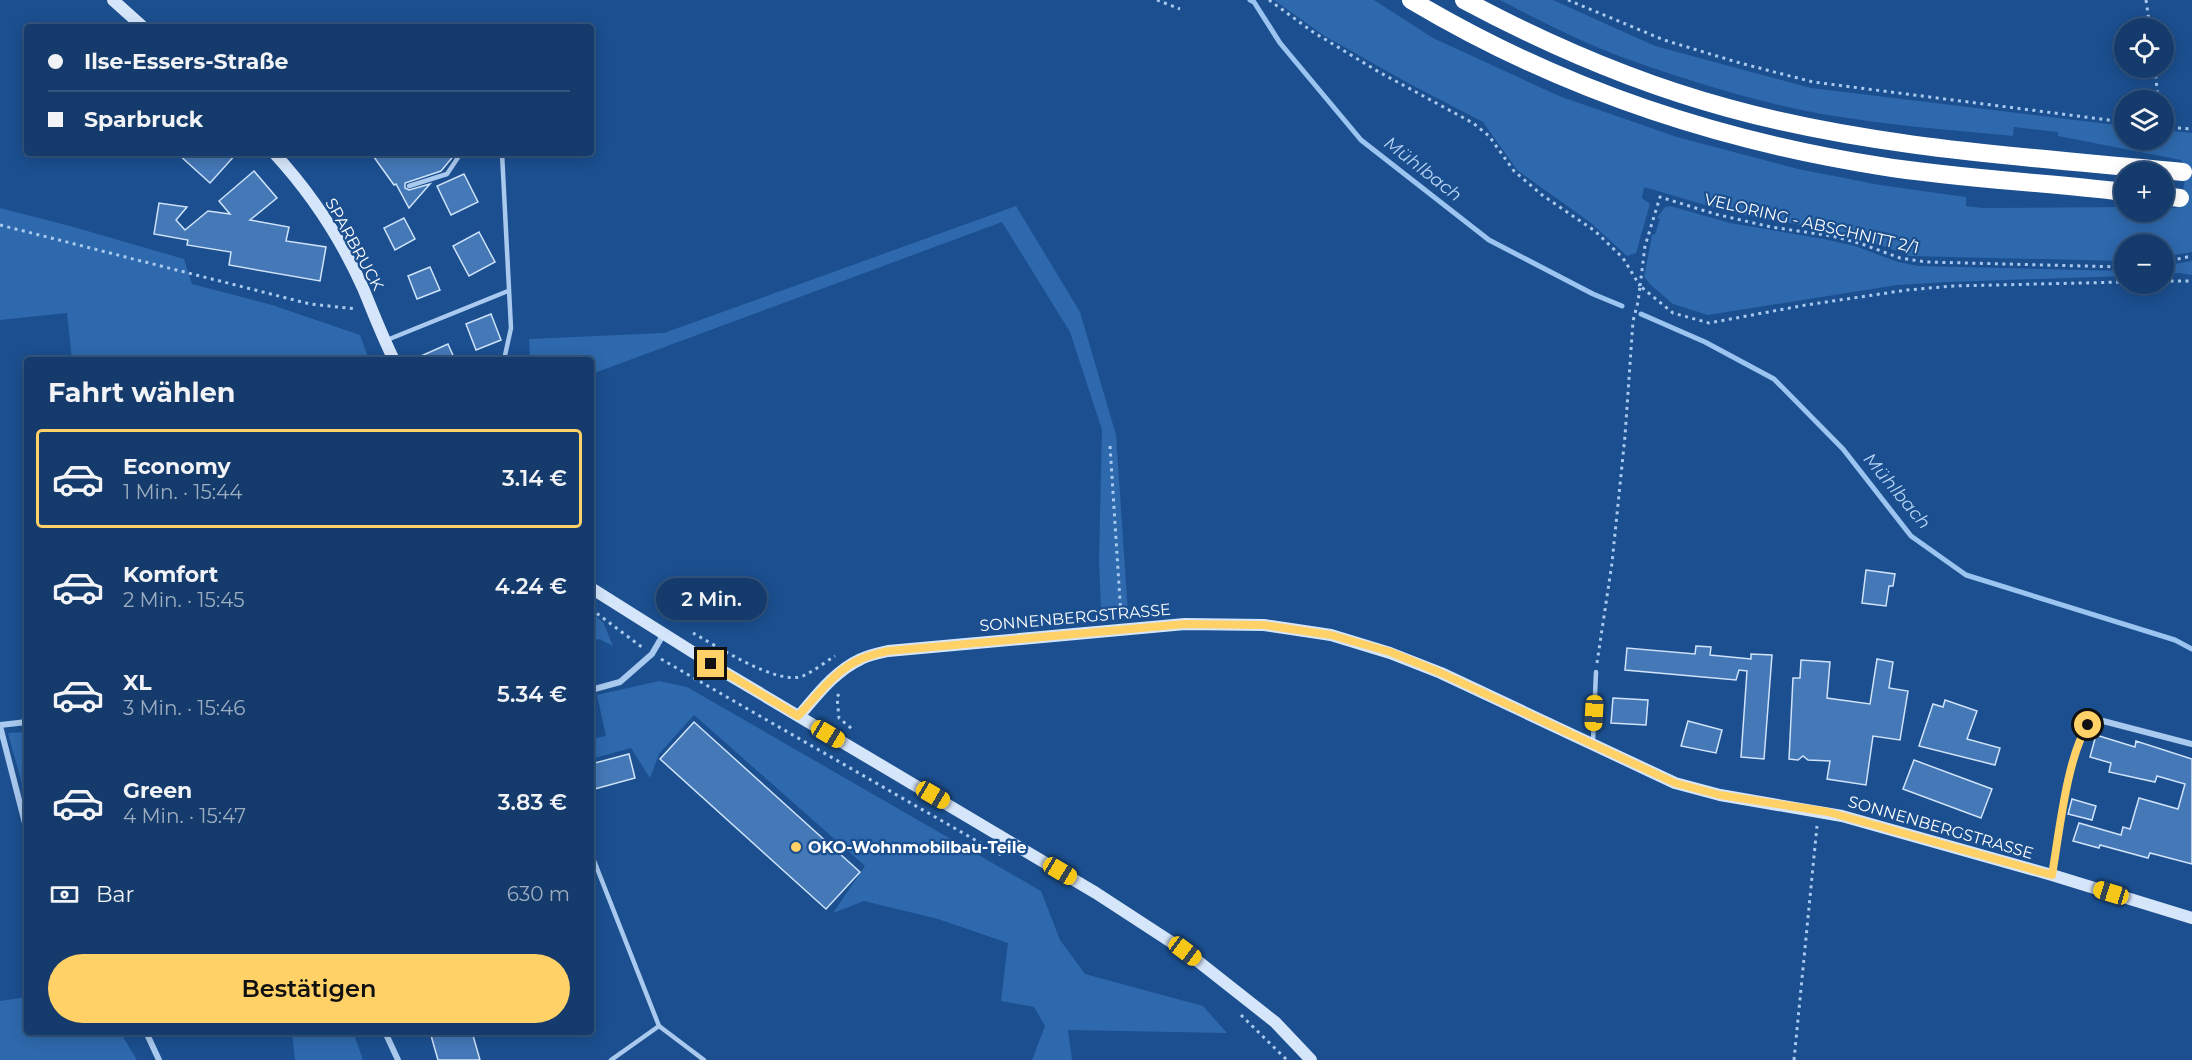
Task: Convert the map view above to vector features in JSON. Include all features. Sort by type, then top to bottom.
[{"type":"highway","points":[[1411,0],[1504,50],[1606,95],[1672,118],[1749,140],[1881,167],[2114,191]]},
{"type":"highway","points":[[1464,0],[1545,41],[1627,75],[1718,105],[1768,118],[1918,145],[2183,172]]},
{"type":"street","points":[[112,0],[140,24]]},
{"type":"street","name":"SPARBRUCK","points":[[277,156],[301,184],[322,215],[362,286],[363,306],[392,357]]},
{"type":"street","points":[[594,590],[663,635],[1096,892],[1185,951],[1275,1022],[1311,1060]]},
{"type":"street","name":"SONNENBERGSTRASSE","points":[[798,716],[822,688],[836,676],[860,659],[888,651],[1185,624],[1264,625],[1331,635],[1390,652],[1441,673],[1675,783],[1720,795],[1828,812],[2052,875],[2192,918]]},
{"type":"street","points":[[594,689],[620,682],[652,654],[663,635]]},
{"type":"street","points":[[2052,875],[2067,788],[2080,737],[2088,725],[2103,721],[2192,744]]},
{"type":"street","points":[[24,722],[0,726],[24,819]]},
{"type":"street","points":[[147,1035],[159,1060]]},
{"type":"street","points":[[386,1035],[398,1060]]},
{"type":"lane","points":[[409,186],[447,174],[460,156]]},
{"type":"lane","points":[[502,156],[511,328],[505,357]]},
{"type":"lane","points":[[384,340],[508,291]]},
{"type":"lane","points":[[1593,744],[1596,672]]},
{"type":"lane","points":[[594,861],[660,1026],[704,1060]]},
{"type":"lane","points":[[611,1060],[660,1026]]},
{"type":"path","points":[[1157,0],[1180,9]]},
{"type":"path","points":[[1269,0],[1313,32],[1379,72],[1473,123],[1489,136],[1514,171],[1542,195],[1595,231],[1623,258],[1640,286],[1673,313],[1708,323],[1907,290],[1953,286],[2114,282]]},
{"type":"path","points":[[1568,0],[1664,40],[1813,82],[2114,121]]},
{"type":"path","points":[[2146,0],[2149,18]]},
{"type":"path","points":[[2174,128],[2192,129]]},
{"type":"path","name":"VELORING - ABSCHNITT 2/1","points":[[1640,286],[1645,246],[1660,197],[1715,214],[1771,227],[1832,237],[1862,244],[1900,258],[1926,262],[2114,267]]},
{"type":"path","points":[[0,225],[310,304],[363,306]]},
{"type":"path","points":[[2174,260],[2192,256]]},
{"type":"path","points":[[2174,281],[2192,281]]},
{"type":"path","points":[[1596,672],[1612,563],[1625,436],[1633,321],[1640,286]]},
{"type":"path","points":[[354,302],[363,306]]},
{"type":"path","points":[[361,319],[363,306]]},
{"type":"path","points":[[1110,446],[1121,618]]},
{"type":"path","points":[[594,611],[652,654],[1003,856]]},
{"type":"path","points":[[690,632],[756,668],[787,677],[802,676],[844,652]]},
{"type":"path","points":[[842,690],[837,697],[839,718],[852,729]]},
{"type":"path","points":[[1794,1060],[1816,827],[1820,822]]},
{"type":"path","points":[[1236,1011],[1287,1060]]},
{"type":"shaded area","points":[[1274,0],[1374,0],[1433,38],[1559,96],[1677,137],[1798,169],[1880,185],[1966,197],[1966,206],[1983,208],[2114,207],[2114,222],[2174,222],[2174,208],[2181,196],[2185,178],[2181,160],[2130,150],[2174,150],[2174,131],[2192,133],[2192,252],[2174,255],[2174,234],[2114,234],[2114,261],[1909,256],[1906,255],[1908,251],[1899,247],[1897,251],[1841,232],[1732,213],[1644,187],[1642,198],[1650,204],[1636,253],[1627,256],[1591,223],[1517,170],[1483,122],[1323,35]]},
{"type":"shaded area","points":[[1500,0],[1553,0],[1655,46],[1811,88],[2114,125],[2114,147],[2058,136],[2058,132],[2014,127],[2013,136],[1870,121],[1822,114],[1742,96],[1611,53],[1569,35]]},
{"type":"shaded area","points":[[1016,206],[1080,312],[1116,435],[1128,613],[1101,609],[1099,560],[1102,430],[1070,332],[1002,222],[594,375],[594,357],[530,357],[529,339],[664,333]]},
{"type":"shaded area","points":[[1670,206],[1730,223],[1855,246],[1898,262],[1918,266],[2114,271],[2114,276],[1897,285],[1708,315],[1673,304],[1644,277],[1652,235],[1655,234],[1660,219],[1657,218],[1665,207]]},
{"type":"shaded area","points":[[0,208],[184,259],[192,284],[272,305],[360,335],[368,357],[72,357],[67,313],[0,320]]},
{"type":"shaded area","points":[[2192,261],[2192,275],[2174,273],[2174,264]]},
{"type":"shaded area","points":[[594,615],[603,622],[613,646],[599,639],[594,640]]},
{"type":"shaded area","points":[[659,681],[687,687],[1041,891],[1060,940],[1085,974],[1203,1006],[1227,1033],[1068,1030],[1072,1060],[1032,1060],[1045,1026],[1034,1007],[1001,1001],[1008,943],[938,919],[864,901],[833,913],[865,866],[694,715],[659,754],[650,778],[631,748],[594,758],[594,738],[606,736],[597,695]]},
{"type":"shaded area","points":[[24,732],[24,791],[8,733]]},
{"type":"shaded area","points":[[24,997],[24,1035],[122,1035],[137,1060],[0,1060],[0,1001]]},
{"type":"shaded area","points":[[292,1035],[354,1035],[363,1060],[295,1060]]},
{"type":"building","points":[[180,156],[234,156],[210,183]]},
{"type":"building","points":[[373,156],[454,156],[441,171],[405,183],[405,188],[409,190],[430,184],[409,208],[396,184],[394,185]]},
{"type":"building","points":[[254,171],[277,198],[250,220],[289,227],[286,241],[326,247],[320,281],[229,265],[231,252],[187,245],[188,240],[154,234],[159,203],[187,207],[176,220],[185,230],[208,211],[230,214],[219,201]]},
{"type":"building","points":[[464,174],[478,202],[451,215],[437,186]]},
{"type":"building","points":[[404,218],[415,239],[395,250],[384,228]]},
{"type":"building","points":[[479,232],[495,262],[469,276],[453,246]]},
{"type":"building","points":[[430,267],[440,290],[417,299],[408,276]]},
{"type":"building","points":[[491,314],[501,340],[476,350],[466,324]]},
{"type":"building","points":[[448,344],[454,357],[419,357]]},
{"type":"building","points":[[1866,570],[1895,574],[1893,586],[1889,586],[1886,606],[1862,603]]},
{"type":"building","points":[[1696,646],[1711,647],[1710,655],[1751,659],[1751,654],[1772,655],[1764,759],[1741,757],[1747,671],[1739,670],[1736,680],[1625,670],[1627,648],[1695,654]]},
{"type":"building","points":[[1877,659],[1893,662],[1889,688],[1908,691],[1900,740],[1873,736],[1866,785],[1827,779],[1830,761],[1808,760],[1803,756],[1798,760],[1789,759],[1793,678],[1800,678],[1801,660],[1830,662],[1827,698],[1870,704]]},
{"type":"building","points":[[1613,698],[1648,700],[1646,725],[1611,723]]},
{"type":"building","points":[[1945,700],[1977,711],[1967,739],[2000,748],[1995,765],[1919,746],[1933,704],[1943,707]]},
{"type":"building","points":[[1688,721],[1722,730],[1716,753],[1681,746]]},
{"type":"building","points":[[694,722],[860,872],[826,909],[660,759]]},
{"type":"building","points":[[2096,735],[2135,747],[2136,741],[2192,759],[2192,864],[2150,853],[2148,858],[2100,845],[2099,848],[2073,841],[2079,823],[2121,835],[2123,827],[2130,829],[2139,798],[2178,809],[2185,784],[2157,776],[2155,782],[2109,772],[2111,763],[2090,757]]},
{"type":"building","points":[[629,754],[635,778],[594,789],[594,763]]},
{"type":"building","points":[[1914,760],[1992,789],[1981,818],[1903,789]]},
{"type":"building","points":[[2072,799],[2096,806],[2092,820],[2068,814]]},
{"type":"building","points":[[431,1035],[473,1035],[480,1060],[438,1060]]},
{"type":"waterway","name":"Mühlbach","points":[[1250,0],[1254,2],[1280,43],[1361,140],[1489,240],[1593,294],[1622,306]]},
{"type":"waterway","name":"Mühlbach","points":[[1641,314],[1705,342],[1774,379],[1843,449],[1911,536],[1966,575],[2175,640],[2192,649]]},
{"type":"place","name":"OKO-Wohnmobilbau-Teile","points":[[796,847]]},
{"type":"route","points":[[711,664],[798,716],[822,688],[836,676],[860,659],[888,651],[1185,624],[1264,625],[1331,635],[1390,652],[1441,673],[1675,783],[1720,795],[1828,812],[2052,875],[2067,788],[2080,737],[2088,725]]}]
